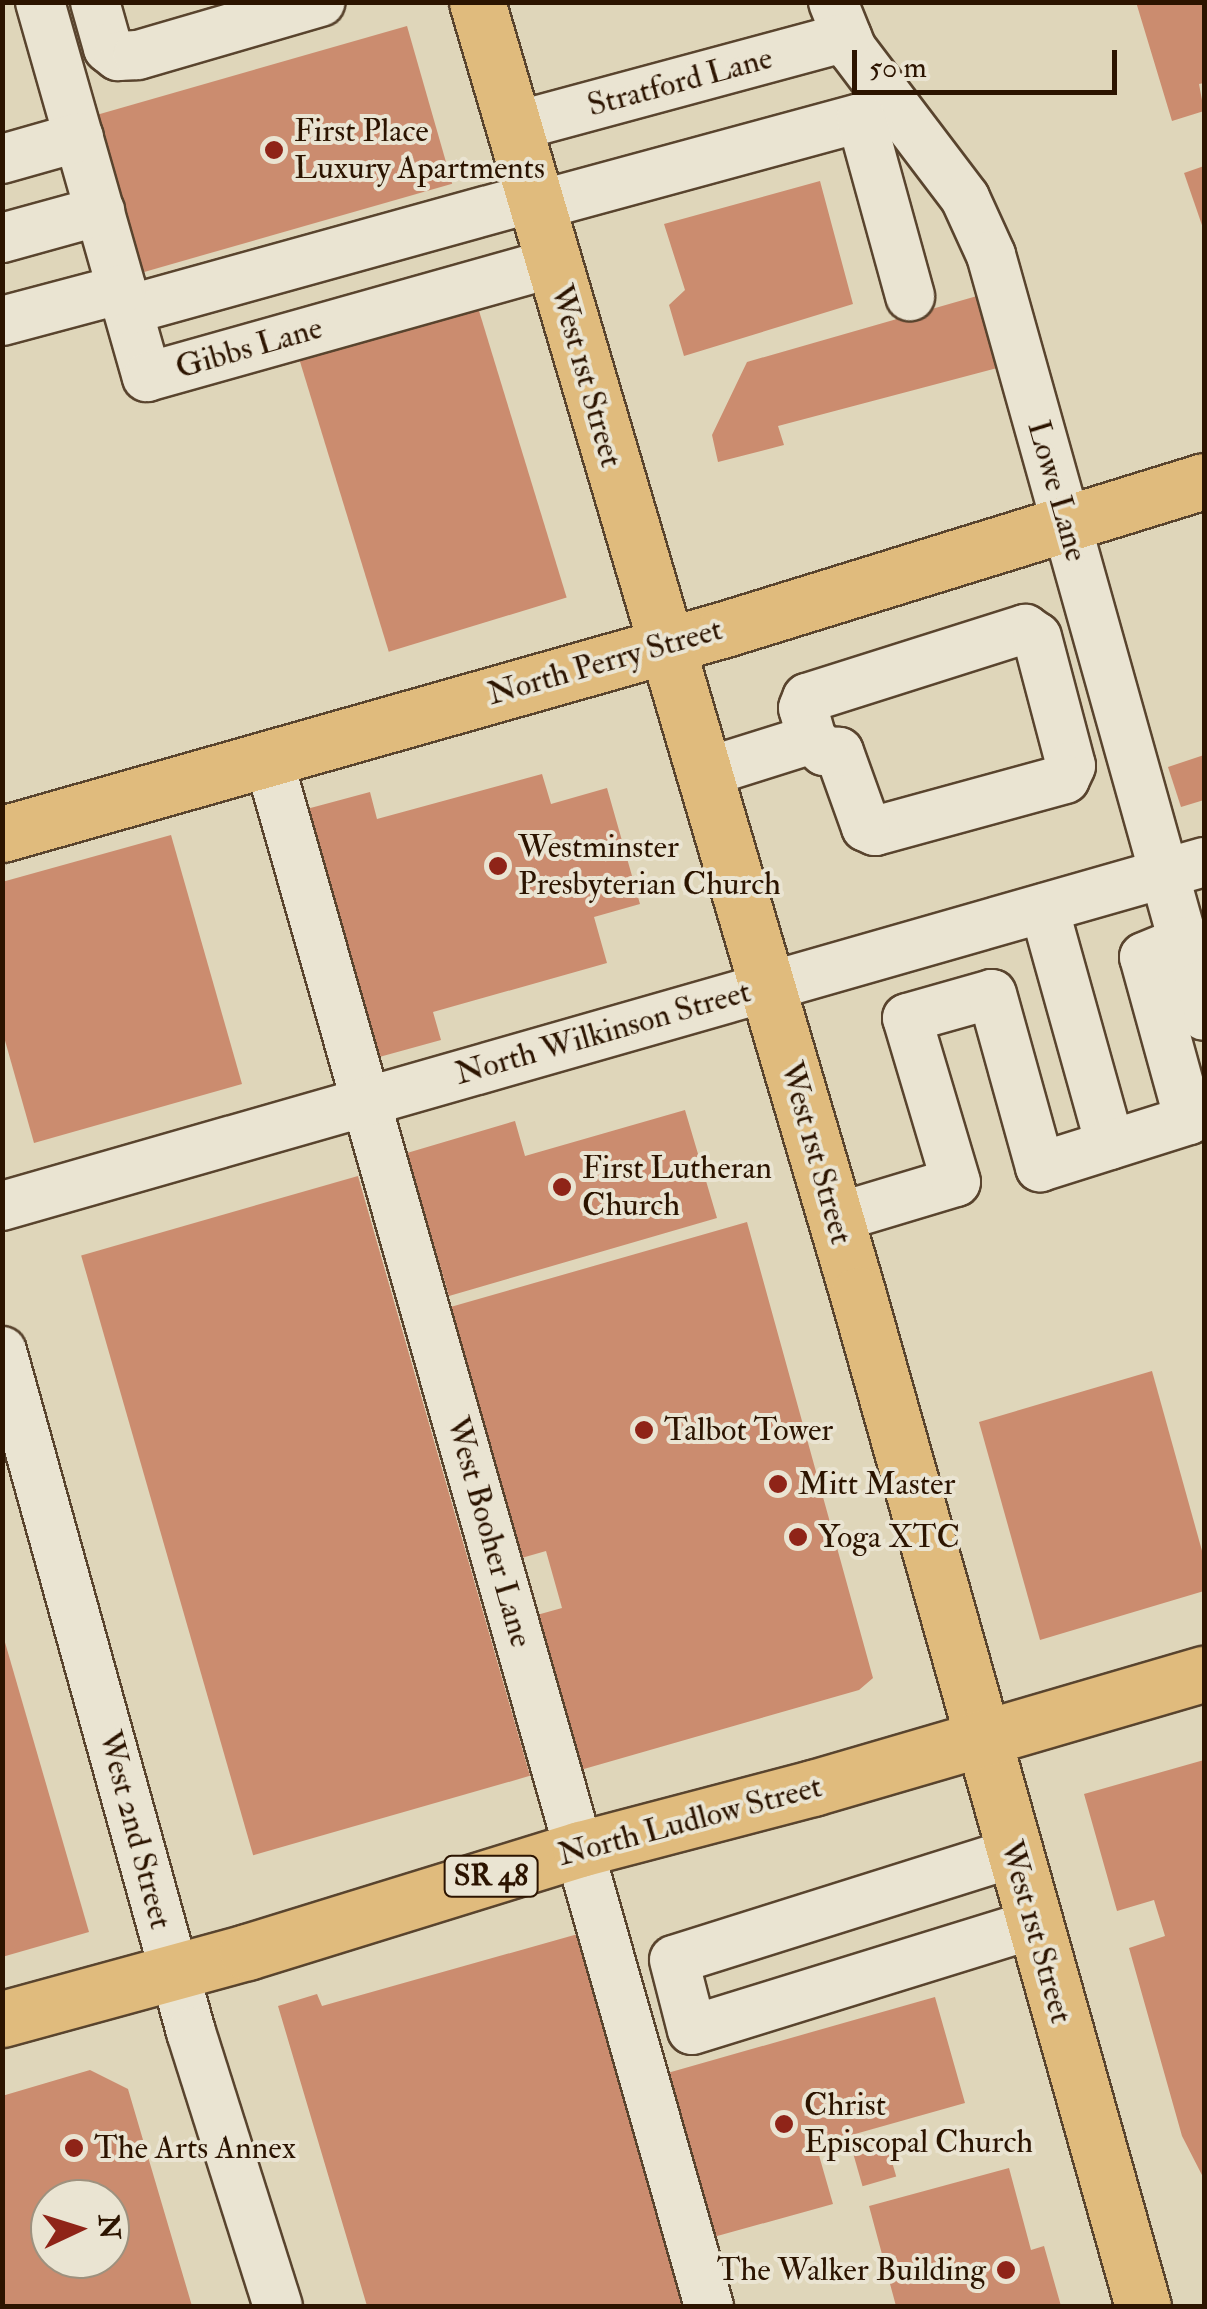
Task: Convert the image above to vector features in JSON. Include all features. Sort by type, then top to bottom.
[{"type":"main road","name":"West 1st Street","points":[[477,2],[836,1218],[1143,2306]]},
{"type":"main road","name":"North Perry Street","points":[[2,834],[666,646],[1204,481]]},
{"type":"main road","name":"North Ludlow Street","points":[[2,2019],[174,1972],[580,1849],[982,1740],[1204,1674]]},
{"type":"street","name":"Gibbs Lane","points":[[40,2],[147,377],[552,263]]},
{"type":"street","points":[[95,2],[108,48],[118,56],[138,55],[219,16],[320,2]]},
{"type":"street","name":"Stratford Lane","points":[[513,127],[840,20]]},
{"type":"street","name":"Lowe Lane","points":[[840,20],[873,106],[965,198],[991,254],[1066,523],[1184,869],[1183,941],[1204,1016]]},
{"type":"street","points":[[2,321],[125,299],[535,202],[873,106],[910,296]]},
{"type":"street","points":[[2,159],[79,137]]},
{"type":"street","points":[[2,238],[100,212]]},
{"type":"street","points":[[1025,630],[1037,637],[1072,766],[1065,779],[875,831],[866,828],[839,752],[824,751],[812,738],[804,708],[807,698],[1025,630]]},
{"type":"street","points":[[704,774],[812,738]]},
{"type":"street","name":"West Booher Lane","points":[[268,758],[710,2306]]},
{"type":"street","name":"North Wilkinson Street","points":[[2,1206],[1184,869]]},
{"type":"street","points":[[1044,908],[1110,1145]]},
{"type":"street","points":[[836,1218],[956,1182],[908,1018],[992,994],[1040,1167],[1188,1120],[1144,957],[1183,941]]},
{"type":"street","name":"West 2nd Street","points":[[2,1351],[174,1972],[278,2306]]},
{"type":"street","points":[[1013,1853],[674,1960],[692,2030],[1035,1924]]},
{"type":"building","points":[[1136,2],[1204,2],[1204,83],[1199,84],[1204,111],[1172,121]]},
{"type":"building","name":"First Place Luxury Apartments","points":[[407,26],[452,184],[141,273],[96,115]]},
{"type":"building","points":[[1204,166],[1204,231],[1184,173]]},
{"type":"building","points":[[820,181],[853,304],[684,356],[669,305],[685,290],[664,224]]},
{"type":"building","points":[[984,294],[1001,367],[778,426],[784,445],[718,462],[712,435],[747,362]]},
{"type":"building","points":[[476,301],[567,597],[389,652],[298,355]]},
{"type":"building","points":[[1204,755],[1204,800],[1181,807],[1168,767]]},
{"type":"building","name":"Westminster Presbyterian Church","points":[[542,774],[551,804],[607,788],[640,904],[594,917],[607,963],[433,1012],[441,1040],[372,1059],[303,810],[370,792],[377,819]]},
{"type":"building","points":[[171,835],[242,1084],[34,1143],[2,1030],[2,882]]},
{"type":"building","name":"First Lutheran Church","points":[[685,1110],[717,1218],[449,1296],[407,1153],[515,1121],[525,1156]]},
{"type":"building","points":[[358,1176],[530,1776],[253,1855],[81,1255]]},
{"type":"building","name":"Talbot Tower","points":[[747,1222],[873,1678],[859,1690],[570,1773],[526,1618],[562,1608],[546,1551],[518,1559],[447,1308]]},
{"type":"building","points":[[1152,1371],[1204,1558],[1204,1591],[1040,1640],[979,1422]]},
{"type":"building","points":[[2,1632],[89,1932],[2,1957]]},
{"type":"building","points":[[1204,1760],[1204,2179],[1182,2136],[1129,1948],[1165,1936],[1154,1900],[1117,1911],[1084,1794]]},
{"type":"building","points":[[592,1930],[701,2306],[367,2306],[278,2006],[317,1994],[322,2006]]},
{"type":"building","name":"Christ Episcopal Church","points":[[935,1997],[965,2103],[816,2145],[833,2204],[710,2238],[664,2074]]},
{"type":"building","name":"The Arts Annex","points":[[90,2070],[128,2089],[192,2306],[2,2306],[2,2096]]},
{"type":"building","points":[[886,2141],[896,2177],[863,2186],[852,2151]]},
{"type":"building","points":[[1009,2168],[1031,2250],[1044,2246],[1061,2306],[896,2306],[869,2206]]},
{"type":"place","name":"First Place Luxury Apartments","points":[[274,150]]},
{"type":"place","name":"Westminster Presbyterian Church","points":[[498,866]]},
{"type":"place","name":"First Lutheran Church","points":[[562,1187]]},
{"type":"place","name":"Talbot Tower","points":[[644,1430]]},
{"type":"place","name":"Mitt Master","points":[[778,1484]]},
{"type":"place","name":"Yoga XTC","points":[[798,1537]]},
{"type":"place","name":"Christ Episcopal Church","points":[[784,2124]]},
{"type":"place","name":"The Arts Annex","points":[[74,2148]]},
{"type":"place","name":"The Walker Building","points":[[1006,2270]]}]
